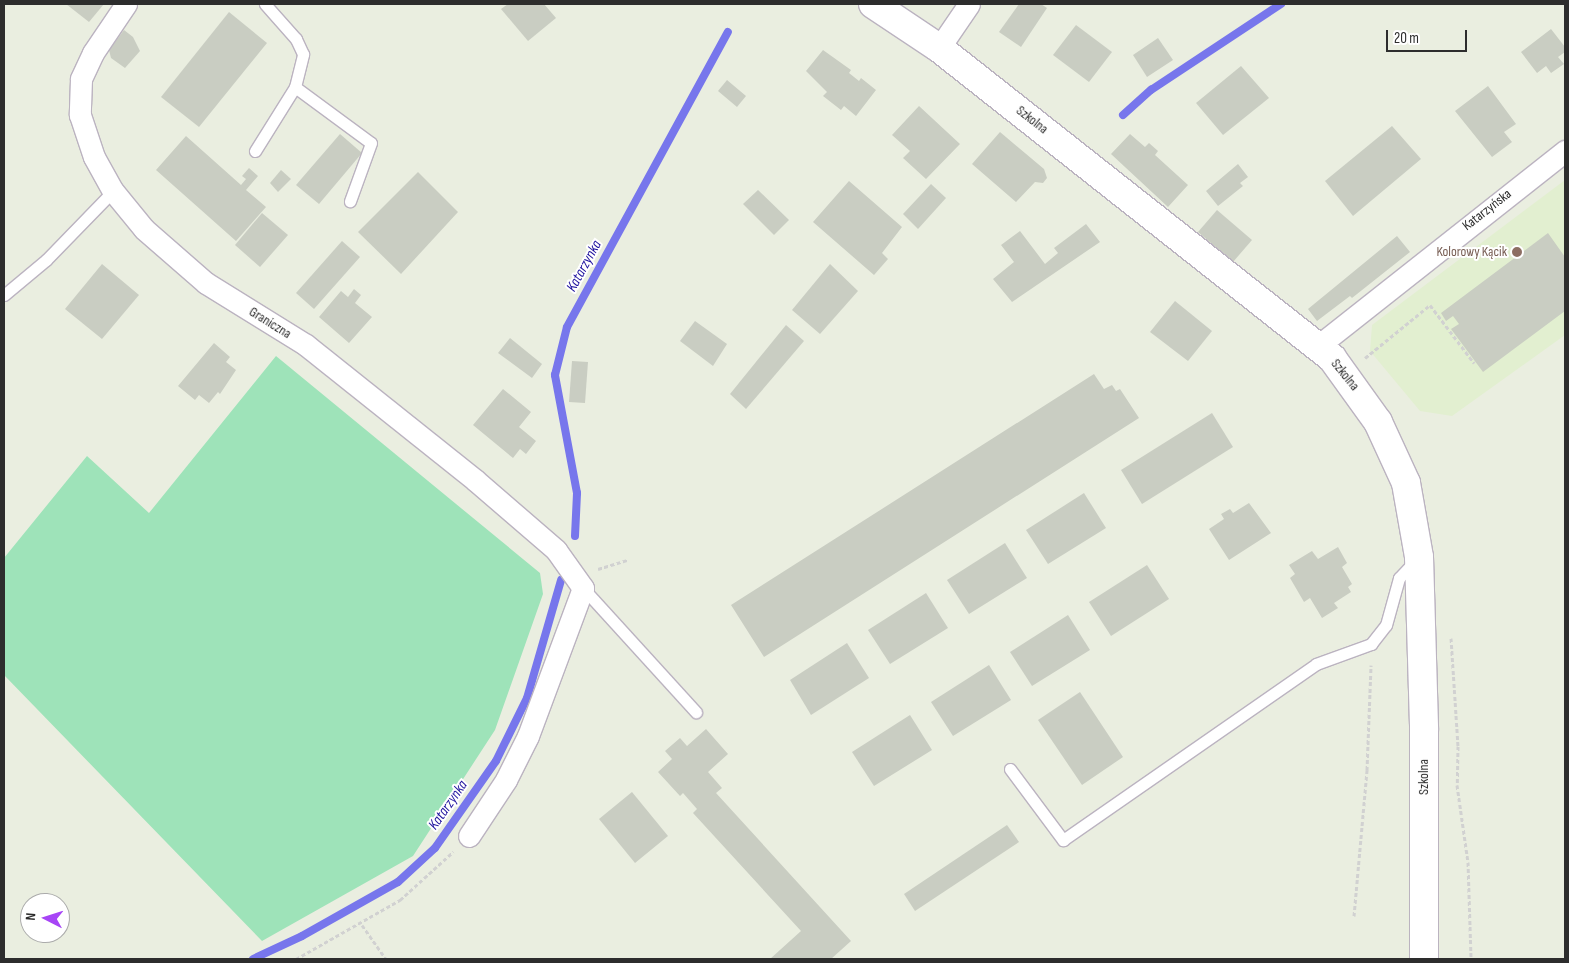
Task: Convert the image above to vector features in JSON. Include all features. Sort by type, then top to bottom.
[{"type":"street","name":"Graniczna","points":[[126,4],[93,53],[81,79],[80,115],[94,157],[113,192],[144,229],[206,283],[306,345],[475,480],[556,550],[583,588]]},
{"type":"street","name":"Szkolna","points":[[873,4],[939,48],[1318,346],[1346,372],[1378,422],[1406,483],[1419,557],[1424,730],[1424,959]]},
{"type":"street","points":[[939,48],[969,4]]},
{"type":"street","name":"Katarzyńska","points":[[1318,346],[1565,151]]},
{"type":"street","points":[[469,836],[506,780],[528,736],[583,588]]},
{"type":"lane","points":[[255,151],[295,87],[302,54],[296,40],[265,4]]},
{"type":"lane","points":[[295,87],[371,143],[350,201]]},
{"type":"lane","points":[[4,295],[46,260],[113,192]]},
{"type":"lane","points":[[1010,769],[1063,840],[1316,664],[1372,644],[1386,625],[1399,578],[1419,557]]},
{"type":"lane","points":[[583,588],[696,712]]},
{"type":"path","points":[[1358,363],[1430,305],[1474,363]]},
{"type":"path","points":[[1451,634],[1458,746],[1457,786],[1468,862],[1471,959]]},
{"type":"path","points":[[1354,916],[1367,770],[1372,644]]},
{"type":"path","points":[[296,959],[362,925],[400,900],[469,836]]},
{"type":"path","points":[[362,925],[386,959]]},
{"type":"shaded area","name":"Kolorowy Kącik","points":[[1565,180],[1565,335],[1452,416],[1420,411],[1370,351],[1372,325]]},
{"type":"green space","points":[[276,356],[540,573],[543,594],[495,730],[413,856],[262,941],[4,675],[4,558],[87,456],[149,513]]},
{"type":"building","points":[[66,4],[104,4],[89,22]]},
{"type":"building","points":[[508,4],[544,4],[556,18],[528,41],[501,9]]},
{"type":"building","points":[[1019,4],[1041,4],[1047,8],[1021,47],[999,32]]},
{"type":"building","points":[[229,12],[267,43],[199,127],[161,97]]},
{"type":"building","points":[[1076,25],[1112,52],[1089,82],[1053,55]]},
{"type":"building","points":[[1551,29],[1565,47],[1565,52],[1558,57],[1564,64],[1551,73],[1546,66],[1537,73],[1521,52]]},
{"type":"building","points":[[124,30],[133,37],[140,51],[125,68],[111,58],[109,50]]},
{"type":"building","points":[[1158,38],[1173,60],[1147,77],[1133,55]]},
{"type":"building","points":[[823,50],[851,70],[849,73],[859,81],[861,78],[876,90],[856,116],[844,106],[841,110],[823,96],[827,92],[806,71]]},
{"type":"building","points":[[1241,66],[1269,98],[1223,135],[1196,103]]},
{"type":"building","points":[[727,80],[746,96],[737,107],[718,91]]},
{"type":"building","points":[[1488,86],[1516,124],[1504,132],[1512,142],[1492,157],[1455,111]]},
{"type":"building","points":[[919,106],[960,144],[926,179],[903,158],[910,151],[892,135]]},
{"type":"building","points":[[1392,126],[1421,159],[1353,216],[1325,181]]},
{"type":"building","points":[[1000,132],[1044,169],[1047,178],[1043,183],[1035,182],[1016,202],[972,164]]},
{"type":"building","points":[[340,134],[362,153],[319,204],[296,185]]},
{"type":"building","points":[[1130,134],[1145,147],[1149,143],[1158,151],[1155,155],[1188,185],[1168,207],[1111,154]]},
{"type":"building","points":[[186,136],[241,185],[246,179],[242,176],[249,168],[258,176],[246,190],[266,207],[236,241],[156,170]]},
{"type":"building","points":[[1238,164],[1248,177],[1240,183],[1243,186],[1218,206],[1206,191]]},
{"type":"building","points":[[281,170],[291,179],[278,192],[270,183]]},
{"type":"building","points":[[418,172],[458,212],[401,274],[358,232]]},
{"type":"building","points":[[849,181],[902,227],[882,253],[888,259],[874,275],[813,222]]},
{"type":"building","points":[[931,184],[946,198],[918,229],[903,214]]},
{"type":"building","points":[[758,190],[789,220],[774,235],[743,204]]},
{"type":"building","points":[[1217,210],[1252,240],[1233,262],[1198,232]]},
{"type":"building","points":[[262,213],[288,235],[260,267],[235,245]]},
{"type":"building","points":[[1086,224],[1100,242],[1012,302],[993,279],[1014,262],[1001,245],[1020,231],[1045,264],[1058,253],[1054,248]]},
{"type":"building","points":[[1548,233],[1565,257],[1565,311],[1483,372],[1451,329],[1459,324],[1453,316],[1446,321],[1441,313]]},
{"type":"building","points":[[1397,236],[1410,252],[1352,298],[1350,296],[1317,321],[1308,309]]},
{"type":"building","points":[[342,241],[360,257],[314,309],[296,293]]},
{"type":"building","points":[[102,264],[139,295],[102,339],[65,309]]},
{"type":"building","points":[[830,264],[858,291],[820,334],[792,310]]},
{"type":"building","points":[[354,289],[361,295],[355,303],[372,317],[349,343],[319,317],[341,291],[348,297]]},
{"type":"building","points":[[1175,301],[1212,331],[1188,361],[1150,332]]},
{"type":"building","points":[[695,321],[727,344],[713,366],[680,341]]},
{"type":"building","points":[[786,325],[804,341],[746,409],[730,394]]},
{"type":"building","points":[[510,338],[542,364],[532,378],[498,353]]},
{"type":"building","points":[[214,343],[230,357],[226,362],[236,370],[220,394],[218,392],[209,403],[199,395],[195,400],[178,386]]},
{"type":"building","points":[[572,361],[588,362],[585,403],[569,402]]},
{"type":"building","points":[[1094,374],[1104,389],[1112,385],[1116,391],[1120,389],[1139,418],[764,657],[731,605]]},
{"type":"building","points":[[503,389],[531,412],[519,427],[536,441],[526,454],[520,449],[513,458],[473,425]]},
{"type":"building","points":[[1212,413],[1233,447],[1142,504],[1121,470]]},
{"type":"building","points":[[1084,493],[1106,528],[1048,564],[1026,530]]},
{"type":"building","points":[[1249,503],[1271,533],[1229,560],[1209,529],[1224,519],[1221,514],[1230,509],[1233,513]]},
{"type":"building","points":[[1005,543],[1027,578],[969,614],[947,580]]},
{"type":"building","points":[[1338,547],[1347,563],[1342,567],[1352,584],[1348,587],[1351,592],[1334,603],[1338,608],[1322,618],[1310,598],[1304,602],[1290,578],[1295,574],[1289,565],[1312,551],[1318,559]]},
{"type":"building","points":[[1147,565],[1169,599],[1111,636],[1089,602]]},
{"type":"building","points":[[926,593],[948,628],[890,664],[868,630]]},
{"type":"building","points":[[1068,615],[1090,650],[1032,686],[1010,652]]},
{"type":"building","points":[[847,643],[869,678],[811,715],[790,680]]},
{"type":"building","points":[[989,665],[1011,700],[953,736],[931,702]]},
{"type":"building","points":[[1080,692],[1123,757],[1082,785],[1038,720]]},
{"type":"building","points":[[910,715],[932,750],[874,786],[852,752]]},
{"type":"building","points":[[706,729],[728,754],[708,772],[722,788],[716,793],[851,941],[831,959],[770,959],[801,931],[693,813],[697,809],[683,793],[680,796],[658,772],[672,759],[665,751],[680,738],[687,746]]},
{"type":"building","points":[[632,792],[668,836],[635,863],[599,819]]},
{"type":"building","points":[[1007,825],[1019,842],[915,911],[904,894]]},
{"type":"waterway","points":[[1123,115],[1151,90],[1281,4]]},
{"type":"waterway","name":"Katarzynka","points":[[575,536],[577,493],[555,375],[567,327],[728,32]]},
{"type":"waterway","name":"Katarzynka","points":[[253,959],[302,936],[398,882],[435,848],[496,761],[527,698],[561,580]]},
{"type":"place","name":"Kolorowy Kącik","points":[[1517,252]]}]
